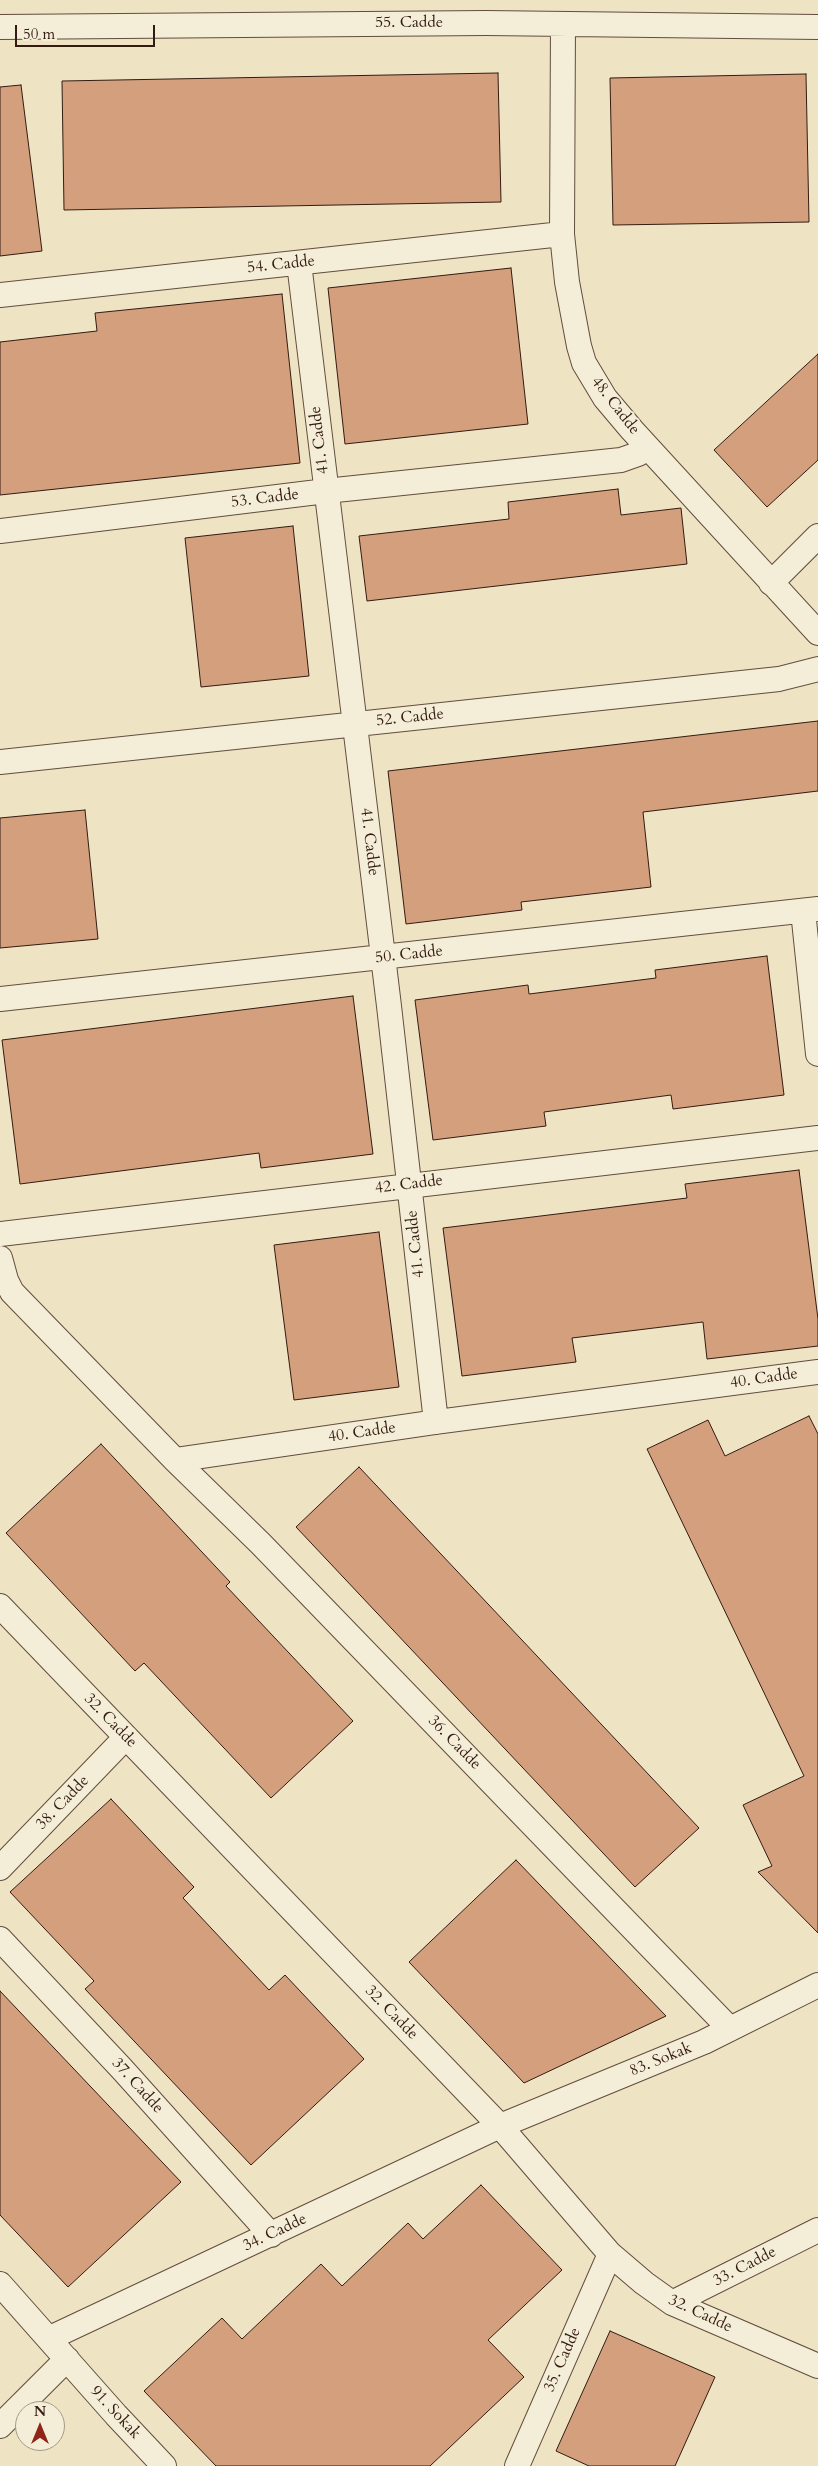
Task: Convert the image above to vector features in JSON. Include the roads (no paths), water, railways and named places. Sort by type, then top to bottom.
[{"type":"street","name":"55. Cadde","points":[[0,27],[563,24],[818,27]]},
{"type":"street","name":"48. Cadde","points":[[563,24],[562,234],[567,282],[584,363],[605,398],[648,448],[818,633]]},
{"type":"street","name":"54. Cadde","points":[[0,295],[562,234]]},
{"type":"street","name":"41. Cadde","points":[[299,263],[410,1184],[436,1422]]},
{"type":"street","name":"53. Cadde","points":[[0,532],[326,491],[621,460],[648,448]]},
{"type":"street","points":[[772,583],[818,536]]},
{"type":"street","name":"52. Cadde","points":[[0,762],[779,679],[818,669]]},
{"type":"street","points":[[811,910],[818,1054]]},
{"type":"street","name":"50. Cadde","points":[[0,999],[811,910]]},
{"type":"street","name":"42. Cadde","points":[[0,1234],[410,1184],[818,1138]]},
{"type":"street","points":[[0,1258],[6,1280],[12,1292],[175,1460]]},
{"type":"street","name":"40. Cadde","points":[[175,1460],[436,1422],[818,1372]]},
{"type":"street","name":"36. Cadde","points":[[175,1460],[268,1551],[730,2029]]},
{"type":"street","name":"32. Cadde","points":[[0,1606],[500,2126],[610,2254],[644,2284],[672,2303],[818,2366]]},
{"type":"street","name":"38. Cadde","points":[[0,1868],[126,1737]]},
{"type":"street","name":"37. Cadde","points":[[0,1939],[122,2069],[271,2235]]},
{"type":"street","name":"83. Sokak","points":[[500,2126],[696,2046],[818,1985]]},
{"type":"street","name":"34. Cadde","points":[[50,2338],[500,2126]]},
{"type":"street","name":"33. Cadde","points":[[672,2303],[818,2230]]},
{"type":"street","name":"35. Cadde","points":[[517,2466],[610,2254]]},
{"type":"street","name":"91. Sokak","points":[[0,2284],[50,2338],[116,2416],[164,2466]]},
{"type":"street","points":[[0,2426],[67,2359]]}]
